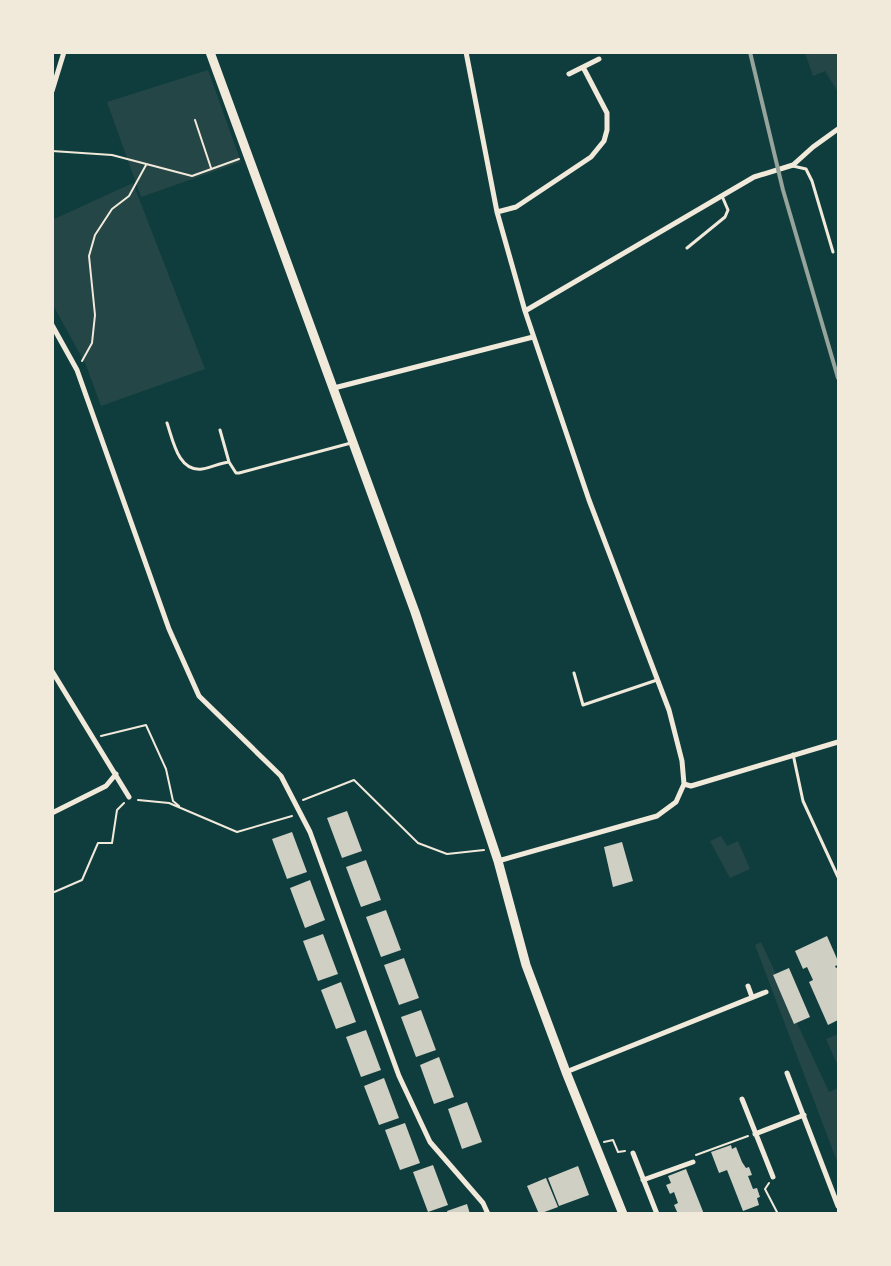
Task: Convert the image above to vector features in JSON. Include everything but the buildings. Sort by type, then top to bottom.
[{"type":"main road","points":[[210,52],[415,612],[494,848],[526,965],[566,1072],[623,1214]]},
{"type":"street","points":[[52,91],[64,52]]},
{"type":"street","points":[[466,52],[497,212],[525,311],[589,500],[658,680],[682,761],[684,784],[676,802],[657,816],[498,861]]},
{"type":"street","points":[[569,74],[599,59]]},
{"type":"street","points":[[497,212],[516,207],[566,174],[591,157],[604,141],[607,130],[607,113],[583,67]]},
{"type":"street","points":[[525,311],[754,177],[793,166],[812,147],[838,129]]},
{"type":"street","points":[[52,325],[77,370],[163,613],[199,696],[281,776],[296,802],[399,1076],[430,1142],[482,1203],[488,1214]]},
{"type":"street","points":[[334,388],[533,337]]},
{"type":"street","points":[[52,671],[129,797]]},
{"type":"street","points":[[684,784],[690,786],[792,754],[838,742]]},
{"type":"street","points":[[52,813],[106,786],[116,774]]},
{"type":"street","points":[[748,986],[752,997]]},
{"type":"street","points":[[566,1072],[766,992]]},
{"type":"street","points":[[787,1073],[838,1206]]},
{"type":"street","points":[[742,1099],[773,1177]]},
{"type":"street","points":[[755,1134],[804,1114]]},
{"type":"street","points":[[632,1153],[657,1214]]},
{"type":"street","points":[[643,1180],[693,1162]]},
{"type":"lane","points":[[793,166],[806,169],[812,181],[833,252]]},
{"type":"lane","points":[[687,248],[726,218],[728,210],[722,196]]},
{"type":"lane","points":[[167,423],[177,453],[189,467],[202,469],[228,462]]},
{"type":"lane","points":[[220,430],[228,462],[236,473],[354,442]]},
{"type":"lane","points":[[574,673],[584,705],[658,680]]},
{"type":"lane","points":[[792,754],[803,801],[838,877]]},
{"type":"path","points":[[195,120],[212,169]]},
{"type":"path","points":[[52,150],[112,155],[192,176],[249,156]]},
{"type":"path","points":[[77,370],[92,343],[94,315],[89,256],[95,235],[112,209],[129,196],[146,165]]},
{"type":"path","points":[[94,738],[146,725],[166,769],[173,801],[183,808]]},
{"type":"path","points":[[296,802],[354,780],[418,843],[447,854],[494,848]]},
{"type":"path","points":[[52,893],[82,880],[98,843],[112,843],[117,810],[122,804],[140,799],[169,803],[237,832],[258,828],[301,812]]},
{"type":"path","points":[[693,1162],[696,1156],[755,1134]]},
{"type":"path","points":[[596,1144],[613,1140],[618,1152],[631,1149],[632,1153]]},
{"type":"path","points":[[773,1177],[765,1189],[778,1214]]},
{"type":"shaded area","points":[[805,53],[838,53],[838,92],[825,71],[813,76]]},
{"type":"shaded area","points":[[208,70],[241,162],[141,197],[107,102]]},
{"type":"shaded area","points":[[133,183],[205,369],[101,406],[86,365],[53,305],[52,220]]},
{"type":"shaded area","points":[[721,836],[727,846],[738,841],[750,869],[730,878],[710,841]]},
{"type":"shaded area","points":[[761,942],[776,974],[773,976],[794,1024],[797,1023],[829,1092],[838,1088],[838,1164],[755,945]]},
{"type":"shaded area","points":[[838,1034],[838,1066],[826,1039]]},
{"type":"railway","points":[[750,52],[783,190],[838,378]]}]
